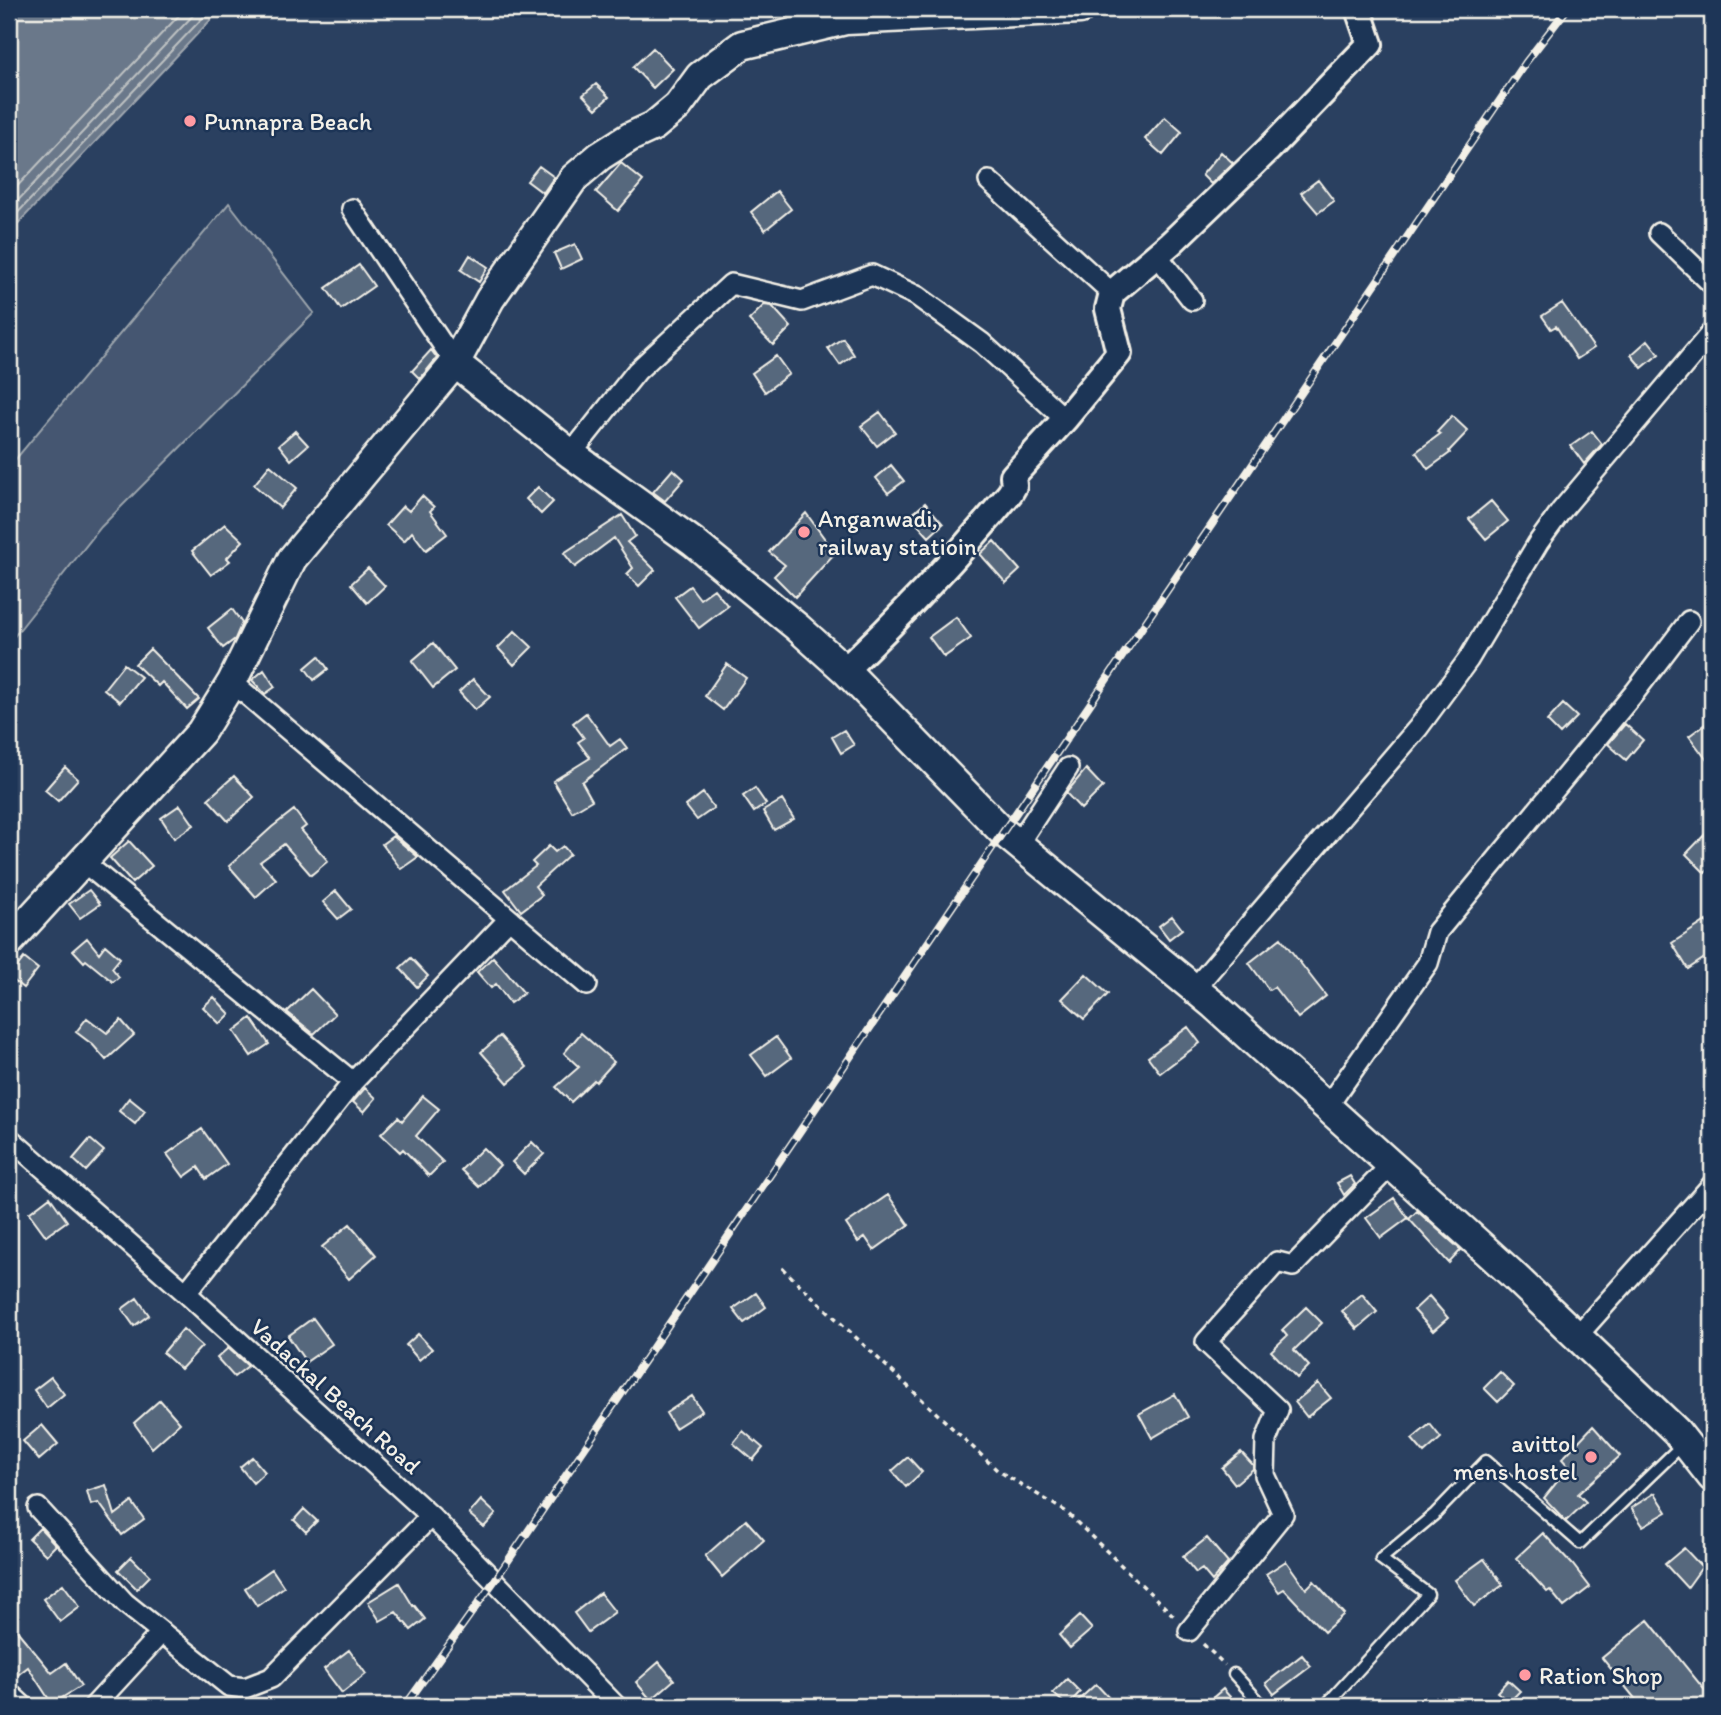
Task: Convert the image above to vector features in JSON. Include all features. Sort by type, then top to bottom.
[{"type":"main road","points":[[9,942],[201,732],[232,682],[292,559],[455,362],[490,299],[574,178],[600,156],[654,126],[678,106],[700,76],[743,45],[846,20],[1080,9]]},
{"type":"main road","points":[[455,362],[571,454],[692,542],[797,627],[845,670],[1002,831],[1194,989],[1392,1164],[1676,1431],[1712,1477]]},
{"type":"street","points":[[845,670],[965,547],[1010,493],[1014,485],[1013,476],[1119,354],[1108,309],[1112,293],[1157,255],[1269,149],[1370,44],[1358,9]]},
{"type":"street","points":[[989,181],[1112,293]]},
{"type":"street","points":[[352,209],[455,362]]},
{"type":"street","points":[[1659,233],[1712,284]]},
{"type":"street","points":[[1157,255],[1192,300]]},
{"type":"street","points":[[571,454],[637,371],[731,284],[803,301],[872,275],[917,296],[982,343],[1065,419]]},
{"type":"street","points":[[1194,989],[1418,728],[1468,660],[1546,532],[1712,332]]},
{"type":"street","points":[[1327,1107],[1429,963],[1437,932],[1627,703],[1689,621]]},
{"type":"street","points":[[232,682],[587,985]]},
{"type":"street","points":[[1018,844],[1068,768]]},
{"type":"street","points":[[82,861],[353,1082]]},
{"type":"street","points":[[186,1293],[353,1082],[509,919]]},
{"type":"street","name":"Vadackal Beach Road","points":[[9,1138],[186,1293],[431,1516],[616,1706]]},
{"type":"street","points":[[1189,1631],[1283,1514],[1265,1475],[1266,1440],[1278,1410],[1206,1342],[1277,1262],[1293,1266],[1392,1164]]},
{"type":"street","points":[[1577,1336],[1712,1185]]},
{"type":"street","points":[[38,1508],[125,1602],[229,1686],[244,1688],[271,1678],[431,1516]]},
{"type":"street","points":[[94,1706],[162,1632]]},
{"type":"street","points":[[9,1693],[23,1706]]},
{"type":"lane","points":[[1325,1706],[1427,1594],[1381,1559],[1435,1514],[1486,1461],[1580,1543],[1685,1442]]},
{"type":"lane","points":[[1234,1674],[1264,1706]]},
{"type":"path","points":[[782,1268],[997,1470],[1065,1511],[1234,1674]]},
{"type":"shaded area","points":[[229,203],[314,313],[101,527],[9,643],[9,467]]},
{"type":"water","points":[[9,9],[221,9],[9,233]]},
{"type":"building","points":[[653,48],[673,69],[653,88],[633,67]]},
{"type":"building","points":[[596,84],[609,97],[596,109],[583,95]]},
{"type":"building","points":[[1165,117],[1182,132],[1163,155],[1145,139]]},
{"type":"building","points":[[1221,152],[1233,163],[1211,184],[1202,175]]},
{"type":"building","points":[[621,163],[643,181],[618,211],[596,192]]},
{"type":"building","points":[[539,166],[554,177],[543,193],[527,181]]},
{"type":"building","points":[[1318,180],[1334,201],[1318,213],[1301,193]]},
{"type":"building","points":[[777,191],[791,209],[765,230],[751,212]]},
{"type":"building","points":[[575,244],[582,259],[561,269],[554,253]]},
{"type":"building","points":[[470,255],[488,267],[479,282],[461,270]]},
{"type":"building","points":[[359,265],[374,286],[341,309],[326,288]]},
{"type":"building","points":[[1562,303],[1594,348],[1577,359],[1556,326],[1551,329],[1542,316]]},
{"type":"building","points":[[764,305],[772,306],[791,327],[773,345],[749,320]]},
{"type":"building","points":[[843,338],[854,355],[840,365],[828,348]]},
{"type":"building","points":[[1648,340],[1659,354],[1642,368],[1631,355]]},
{"type":"building","points":[[431,350],[437,358],[420,379],[412,371]]},
{"type":"building","points":[[776,356],[789,374],[765,392],[752,373]]},
{"type":"building","points":[[880,412],[895,432],[877,446],[861,426]]},
{"type":"building","points":[[1452,416],[1468,431],[1450,453],[1428,469],[1416,452],[1440,434],[1437,432]]},
{"type":"building","points":[[295,431],[308,445],[291,460],[279,445]]},
{"type":"building","points":[[1592,431],[1602,444],[1584,464],[1571,446]]},
{"type":"building","points":[[270,465],[297,488],[280,508],[254,485]]},
{"type":"building","points":[[891,465],[904,481],[888,493],[876,478]]},
{"type":"building","points":[[673,469],[684,479],[665,501],[653,492]]},
{"type":"building","points":[[538,487],[553,502],[541,514],[526,499]]},
{"type":"building","points":[[422,496],[434,507],[430,511],[447,534],[426,550],[412,532],[404,541],[386,525],[403,506],[409,511]]},
{"type":"building","points":[[1491,501],[1508,521],[1486,539],[1469,519]]},
{"type":"building","points":[[925,503],[943,524],[929,537],[910,516]]},
{"type":"building","name":"Anganwadi, railway statioin","points":[[806,513],[835,553],[795,597],[774,576],[785,565],[769,552]]},
{"type":"building","points":[[622,515],[635,536],[627,542],[655,570],[639,586],[627,574],[633,568],[614,538],[575,567],[564,553]]},
{"type":"building","points":[[225,524],[243,541],[227,558],[230,561],[211,575],[192,551]]},
{"type":"building","points":[[994,541],[1020,570],[1006,583],[980,554]]},
{"type":"building","points":[[368,568],[385,586],[367,603],[351,584]]},
{"type":"building","points":[[690,586],[700,599],[714,589],[728,606],[699,628],[675,597]]},
{"type":"building","points":[[232,609],[242,623],[235,639],[223,648],[208,628]]},
{"type":"building","points":[[956,617],[971,638],[944,657],[929,637]]},
{"type":"building","points":[[515,631],[532,647],[514,665],[498,648]]},
{"type":"building","points":[[433,643],[455,670],[433,688],[412,661]]},
{"type":"building","points":[[150,649],[199,699],[187,709],[162,682],[158,686],[135,664]]},
{"type":"building","points":[[319,656],[328,669],[314,680],[305,668]]},
{"type":"building","points":[[124,664],[141,677],[120,702],[104,689]]},
{"type":"building","points":[[727,664],[746,678],[723,710],[705,696]]},
{"type":"building","points":[[264,670],[275,687],[265,694],[252,680]]},
{"type":"building","points":[[473,679],[490,697],[475,710],[459,692]]},
{"type":"building","points":[[1563,704],[1577,717],[1560,734],[1547,721]]},
{"type":"building","points":[[586,713],[610,746],[620,739],[627,748],[582,782],[592,800],[572,812],[553,781],[590,758],[578,742],[584,738],[573,723]]},
{"type":"building","points":[[1712,719],[1712,767],[1689,736]]},
{"type":"building","points":[[1625,724],[1643,740],[1626,760],[1608,744]]},
{"type":"building","points":[[844,730],[854,745],[841,753],[832,737]]},
{"type":"building","points":[[65,767],[78,779],[58,801],[45,790]]},
{"type":"building","points":[[1086,769],[1103,787],[1081,809],[1066,793]]},
{"type":"building","points":[[234,776],[254,797],[228,821],[208,799]]},
{"type":"building","points":[[755,788],[766,804],[754,812],[743,796]]},
{"type":"building","points":[[703,793],[714,808],[697,820],[686,806]]},
{"type":"building","points":[[782,800],[794,819],[774,830],[763,811]]},
{"type":"building","points":[[180,805],[194,825],[174,838],[161,818]]},
{"type":"building","points":[[294,810],[306,826],[301,830],[328,861],[311,875],[284,844],[260,862],[276,879],[256,897],[229,866]]},
{"type":"building","points":[[1712,827],[1712,866],[1705,873],[1686,854]]},
{"type":"building","points":[[393,836],[418,857],[401,869],[382,844]]},
{"type":"building","points":[[129,841],[152,866],[132,883],[110,858]]},
{"type":"building","points":[[549,846],[555,852],[563,846],[570,854],[535,886],[542,895],[521,911],[505,890],[536,866],[532,862]]},
{"type":"building","points":[[89,890],[100,904],[80,918],[69,904]]},
{"type":"building","points":[[336,891],[351,909],[338,919],[323,902]]},
{"type":"building","points":[[1172,916],[1182,929],[1169,939],[1159,926]]},
{"type":"building","points":[[1706,921],[1712,930],[1712,953],[1688,969],[1672,943]]},
{"type":"building","points":[[87,938],[99,953],[105,945],[120,958],[112,968],[119,977],[113,982],[86,960],[84,962],[73,950]]},
{"type":"building","points":[[1281,938],[1326,996],[1298,1018],[1274,987],[1269,990],[1249,963]]},
{"type":"building","points":[[493,957],[524,993],[510,1003],[496,984],[491,988],[477,972]]},
{"type":"building","points":[[24,958],[38,969],[23,988],[9,977]]},
{"type":"building","points":[[411,958],[428,976],[417,987],[400,968]]},
{"type":"building","points":[[1086,974],[1108,994],[1084,1019],[1062,999]]},
{"type":"building","points":[[311,989],[335,1014],[314,1034],[287,1012]]},
{"type":"building","points":[[214,997],[230,1014],[220,1024],[203,1007]]},
{"type":"building","points":[[87,1018],[107,1033],[121,1020],[134,1035],[106,1060],[76,1032]]},
{"type":"building","points":[[251,1018],[269,1044],[251,1056],[234,1031]]},
{"type":"building","points":[[1188,1027],[1200,1043],[1160,1073],[1148,1057]]},
{"type":"building","points":[[581,1033],[614,1062],[596,1082],[594,1080],[571,1102],[556,1087],[579,1067],[564,1053]]},
{"type":"building","points":[[500,1036],[527,1067],[508,1083],[481,1052]]},
{"type":"building","points":[[776,1037],[791,1058],[767,1076],[751,1055]]},
{"type":"building","points":[[365,1088],[376,1098],[364,1112],[353,1102]]},
{"type":"building","points":[[423,1096],[439,1109],[416,1136],[443,1162],[429,1176],[403,1149],[400,1152],[381,1134],[398,1117],[402,1121]]},
{"type":"building","points":[[129,1098],[145,1111],[135,1124],[119,1111]]},
{"type":"building","points":[[202,1129],[227,1164],[206,1179],[198,1167],[184,1177],[167,1154]]},
{"type":"building","points":[[90,1139],[104,1151],[86,1171],[73,1159]]},
{"type":"building","points":[[532,1142],[544,1154],[524,1174],[512,1162]]},
{"type":"building","points":[[483,1148],[500,1165],[479,1187],[461,1170]]},
{"type":"building","points":[[1350,1176],[1355,1184],[1344,1195],[1337,1183]]},
{"type":"building","points":[[888,1195],[909,1225],[874,1250],[865,1237],[858,1242],[846,1224]]},
{"type":"building","points":[[50,1197],[67,1221],[46,1236],[29,1213]]},
{"type":"building","points":[[1394,1198],[1408,1218],[1381,1238],[1366,1218]]},
{"type":"building","points":[[1417,1211],[1461,1250],[1449,1263],[1409,1219]]},
{"type":"building","points":[[350,1224],[376,1255],[349,1279],[322,1247]]},
{"type":"building","points":[[756,1293],[766,1307],[744,1323],[733,1309]]},
{"type":"building","points":[[1362,1294],[1377,1312],[1357,1329],[1342,1311]]},
{"type":"building","points":[[1429,1296],[1448,1318],[1433,1331],[1414,1310]]},
{"type":"building","points":[[137,1298],[149,1315],[134,1326],[122,1309]]},
{"type":"building","points":[[1306,1307],[1322,1323],[1294,1350],[1309,1366],[1297,1378],[1271,1351],[1287,1336],[1282,1330]]},
{"type":"building","points":[[313,1318],[332,1344],[306,1362],[288,1336]]},
{"type":"building","points":[[183,1329],[202,1346],[181,1369],[163,1353]]},
{"type":"building","points":[[418,1334],[432,1349],[419,1360],[406,1345]]},
{"type":"building","points":[[228,1348],[248,1366],[234,1377],[217,1358]]},
{"type":"building","points":[[1500,1372],[1514,1386],[1498,1402],[1484,1388]]},
{"type":"building","points":[[51,1377],[64,1394],[47,1408],[34,1390]]},
{"type":"building","points":[[1318,1383],[1331,1398],[1307,1417],[1295,1402]]},
{"type":"building","points":[[1175,1394],[1188,1417],[1152,1438],[1139,1414]]},
{"type":"building","points":[[692,1396],[702,1411],[675,1428],[666,1413]]},
{"type":"building","points":[[160,1400],[180,1423],[152,1448],[134,1423]]},
{"type":"building","points":[[1430,1424],[1441,1438],[1424,1453],[1412,1439]]},
{"type":"building","points":[[42,1425],[58,1444],[39,1460],[23,1441]]},
{"type":"building","name":"avittol mens hostel","points":[[1593,1426],[1620,1456],[1578,1494],[1586,1502],[1566,1521],[1544,1498],[1569,1467],[1562,1459]]},
{"type":"building","points":[[743,1431],[763,1448],[753,1460],[733,1443]]},
{"type":"building","points":[[1241,1452],[1253,1465],[1253,1469],[1235,1484],[1222,1468]]},
{"type":"building","points":[[252,1457],[265,1472],[253,1483],[240,1467]]},
{"type":"building","points":[[908,1457],[922,1472],[906,1487],[892,1471]]},
{"type":"building","points":[[106,1485],[115,1515],[132,1502],[144,1519],[122,1535],[99,1503],[91,1505],[87,1491]]},
{"type":"building","points":[[1655,1493],[1667,1512],[1643,1526],[1631,1508]]},
{"type":"building","points":[[481,1500],[496,1514],[484,1527],[469,1514]]},
{"type":"building","points":[[304,1509],[317,1521],[306,1532],[294,1520]]},
{"type":"building","points":[[746,1520],[764,1540],[722,1577],[705,1556]]},
{"type":"building","points":[[40,1528],[56,1545],[46,1555],[29,1539]]},
{"type":"building","points":[[1543,1533],[1590,1587],[1564,1607],[1516,1558]]},
{"type":"building","points":[[1207,1538],[1228,1563],[1212,1581],[1202,1569],[1196,1573],[1183,1557]]},
{"type":"building","points":[[1684,1548],[1702,1567],[1687,1588],[1665,1564]]},
{"type":"building","points":[[131,1557],[150,1576],[137,1589],[118,1570]]},
{"type":"building","points":[[1484,1559],[1503,1585],[1474,1606],[1455,1580]]},
{"type":"building","points":[[1286,1561],[1306,1589],[1314,1581],[1344,1614],[1324,1632],[1284,1589],[1279,1592],[1266,1574]]},
{"type":"building","points":[[272,1569],[284,1587],[257,1606],[245,1588]]},
{"type":"building","points":[[399,1583],[413,1606],[425,1619],[411,1630],[396,1612],[380,1621],[368,1602]]},
{"type":"building","points":[[63,1584],[80,1607],[60,1622],[43,1599]]},
{"type":"building","points":[[600,1593],[615,1612],[588,1632],[574,1613]]},
{"type":"building","points":[[1080,1616],[1092,1629],[1070,1648],[1059,1635]]},
{"type":"building","points":[[1648,1620],[1712,1699],[1703,1706],[1641,1706],[1602,1658]]},
{"type":"building","points":[[14,1627],[52,1673],[66,1663],[81,1686],[52,1704],[28,1667],[15,1677],[9,1669],[9,1631]]},
{"type":"building","points":[[349,1650],[366,1674],[342,1693],[324,1669]]},
{"type":"building","points":[[1302,1655],[1311,1666],[1274,1694],[1266,1683]]},
{"type":"building","points":[[659,1662],[674,1680],[651,1700],[636,1682]]},
{"type":"building","points":[[1067,1679],[1080,1692],[1067,1706],[1053,1693]]},
{"type":"building","points":[[1508,1680],[1520,1691],[1509,1702],[1497,1692]]},
{"type":"building","points":[[1096,1684],[1109,1698],[1100,1706],[1072,1706]]},
{"type":"building","points":[[1223,1689],[1238,1706],[1203,1706]]},
{"type":"railway","points":[[405,1706],[495,1580],[1526,62],[1567,9]]},
{"type":"place","name":"Punnapra Beach","points":[[190,121]]},
{"type":"place","name":"Anganwadi, railway statioin","points":[[804,532]]},
{"type":"place","name":"avittol mens hostel","points":[[1591,1457]]},
{"type":"place","name":"Ration Shop","points":[[1525,1675]]}]
